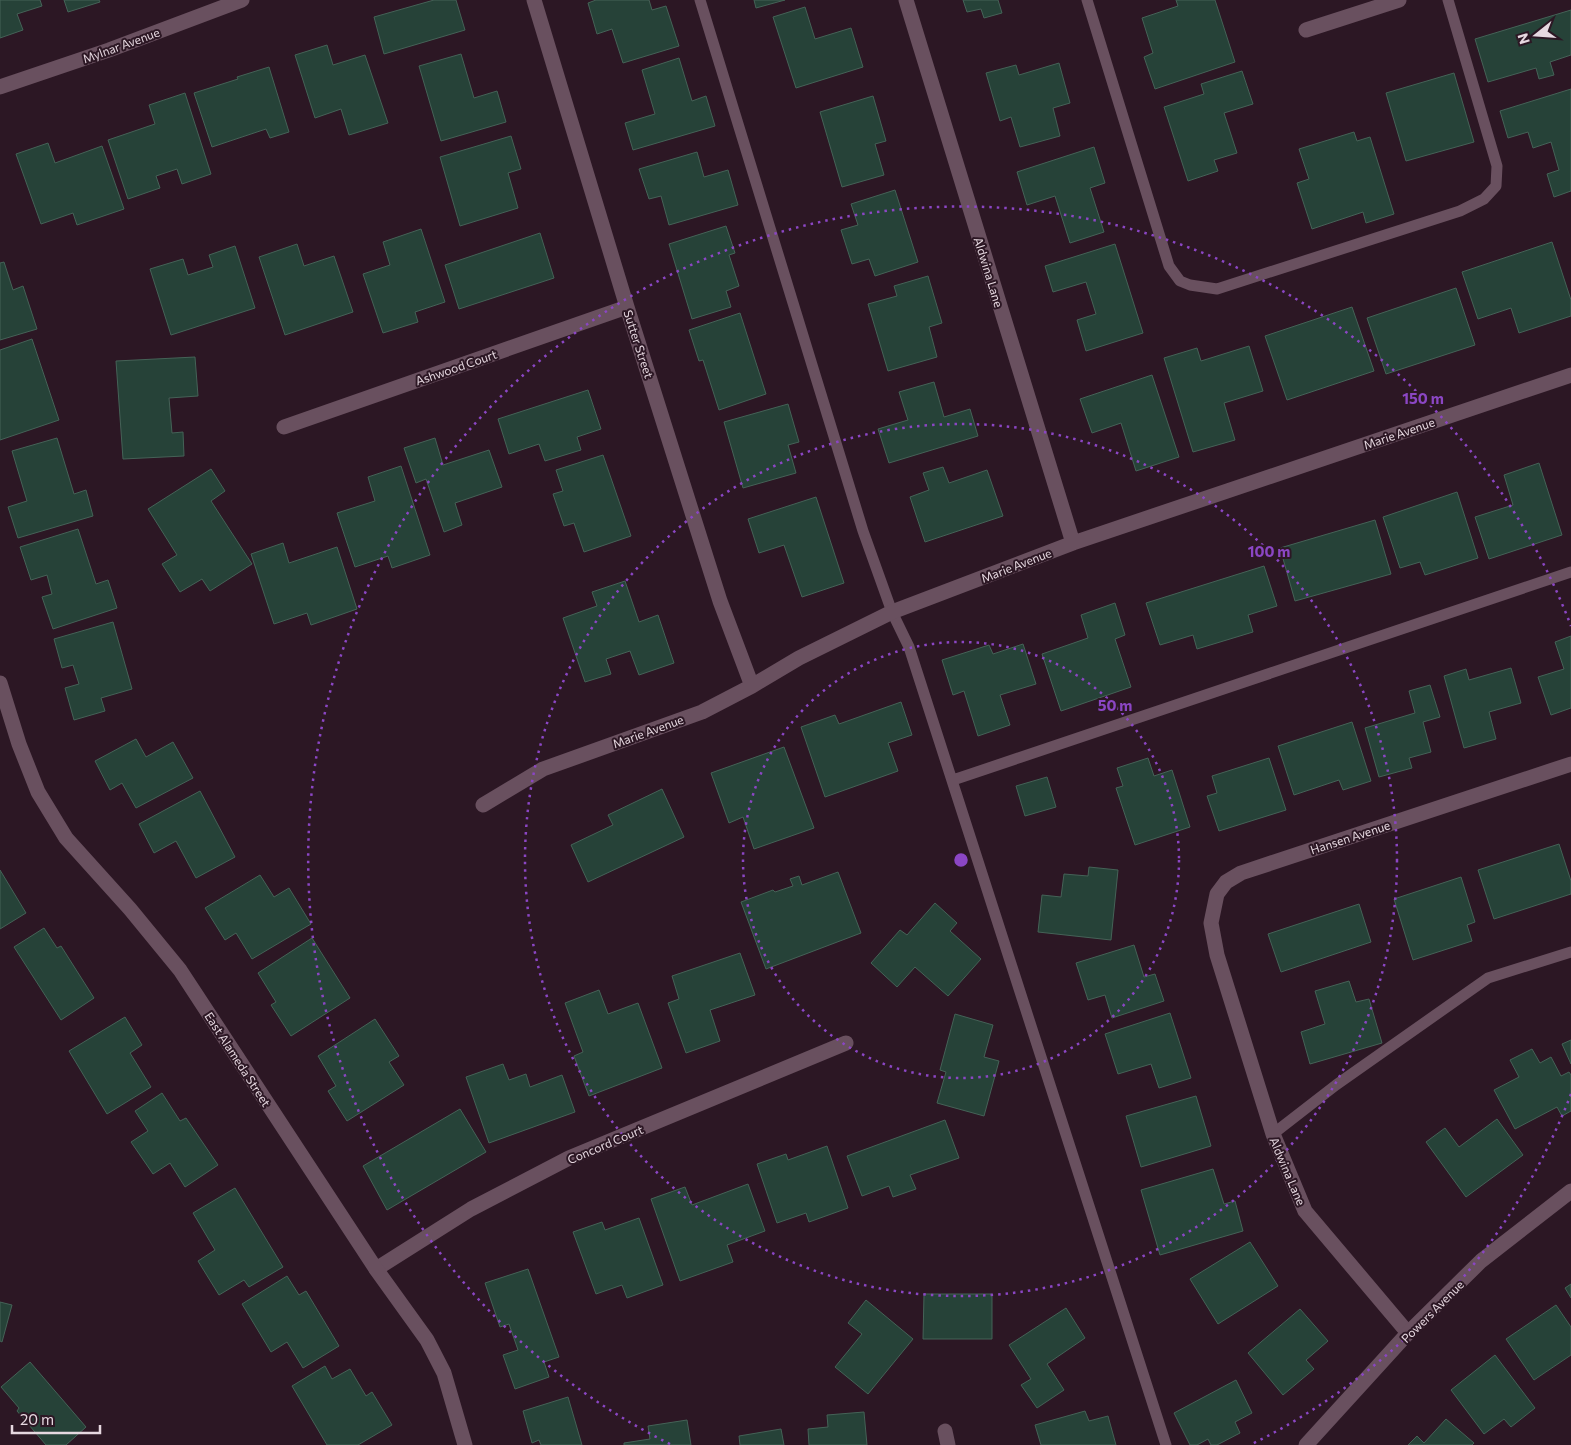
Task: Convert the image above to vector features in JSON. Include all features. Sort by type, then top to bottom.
[{"type":"street","name":"Mylnar Avenue","points":[[0,87],[109,50],[242,0]]},
{"type":"street","name":"Sutter Street","points":[[534,0],[627,306],[720,601],[752,686]]},
{"type":"street","name":"Aldwina Lane","points":[[906,0],[1072,543]]},
{"type":"street","points":[[1306,30],[1399,0]]},
{"type":"street","name":"Ashwood Court","points":[[284,427],[627,306]]},
{"type":"street","name":"Marie Avenue","points":[[483,805],[543,768],[702,712],[752,686],[799,658],[892,612],[1072,543],[1571,375]]},
{"type":"street","name":"East Alameda Street","points":[[0,683],[19,744],[38,792],[66,838],[130,909],[180,970],[376,1269],[427,1340],[444,1373],[465,1445]]},
{"type":"street","name":"Hansen Avenue","points":[[1224,978],[1211,923],[1216,894],[1226,882],[1241,874],[1571,764]]},
{"type":"street","name":"Aldwina Lane","points":[[1224,978],[1273,1134],[1306,1211],[1408,1333]]},
{"type":"street","name":"Concord Court","points":[[376,1269],[471,1209],[569,1158],[846,1043]]},
{"type":"street","name":"Powers Avenue","points":[[1306,1445],[1408,1333],[1481,1261],[1571,1191]]},
{"type":"lane","points":[[700,0],[863,531],[892,612],[909,647],[1166,1445]]},
{"type":"lane","points":[[1087,0],[1169,266],[1180,281],[1190,285],[1217,288],[1460,211],[1484,199],[1496,186],[1497,166],[1448,0]]},
{"type":"lane","points":[[953,780],[1571,572]]},
{"type":"lane","points":[[1273,1134],[1336,1085],[1488,978],[1571,952]]},
{"type":"building","points":[[0,0],[40,0],[42,6],[17,14],[23,30],[0,38]]},
{"type":"building","points":[[64,0],[99,0],[100,2],[68,12]]},
{"type":"building","points":[[434,0],[456,0],[465,30],[384,54],[374,17]]},
{"type":"building","points":[[596,0],[649,0],[652,10],[666,6],[679,46],[623,63],[612,29],[597,34],[588,3]]},
{"type":"building","points":[[754,0],[785,0],[756,8]]},
{"type":"building","points":[[963,0],[998,0],[1002,13],[984,18],[981,9],[967,12]]},
{"type":"building","points":[[1176,0],[1215,0],[1235,62],[1155,89],[1144,57],[1153,53],[1142,18],[1178,6]]},
{"type":"building","points":[[805,7],[815,39],[851,28],[863,67],[796,88],[773,17]]},
{"type":"building","points":[[1571,10],[1571,55],[1550,62],[1554,75],[1539,79],[1536,68],[1488,82],[1475,39]]},
{"type":"building","points":[[327,45],[333,65],[365,55],[388,123],[349,135],[341,109],[315,118],[295,55]]},
{"type":"building","points":[[461,54],[474,98],[497,91],[506,122],[441,141],[419,66]]},
{"type":"building","points":[[679,58],[692,101],[706,96],[715,126],[633,150],[625,123],[655,114],[642,70]]},
{"type":"building","points":[[1059,63],[1070,103],[1053,108],[1060,136],[1020,147],[1011,117],[1000,121],[986,73],[1016,65],[1019,75]]},
{"type":"building","points":[[269,67],[289,132],[270,138],[266,129],[212,147],[194,93]]},
{"type":"building","points":[[1242,71],[1253,104],[1224,113],[1237,153],[1214,160],[1218,171],[1188,181],[1164,107],[1204,94],[1201,84]]},
{"type":"building","points":[[1454,73],[1474,142],[1406,161],[1386,93]]},
{"type":"building","points":[[1571,89],[1571,191],[1554,197],[1547,174],[1559,170],[1551,142],[1533,148],[1528,132],[1508,138],[1500,111]]},
{"type":"building","points":[[185,93],[211,174],[182,184],[177,169],[156,176],[160,188],[128,199],[108,140],[155,124],[149,105]]},
{"type":"building","points":[[873,96],[886,141],[875,144],[884,175],[842,187],[820,112]]},
{"type":"building","points":[[1354,132],[1357,141],[1370,137],[1394,214],[1366,223],[1363,212],[1312,229],[1297,183],[1309,179],[1299,149]]},
{"type":"building","points":[[511,136],[521,169],[508,173],[518,208],[460,226],[440,157]]},
{"type":"building","points":[[48,143],[55,163],[102,146],[124,209],[77,225],[73,213],[41,224],[16,154]]},
{"type":"building","points":[[1094,147],[1105,183],[1090,188],[1104,232],[1070,243],[1055,196],[1027,205],[1017,172]]},
{"type":"building","points":[[697,152],[704,177],[728,170],[738,205],[669,225],[661,196],[649,199],[639,169]]},
{"type":"building","points":[[895,190],[918,262],[875,276],[869,259],[852,264],[841,230],[858,225],[851,204]]},
{"type":"building","points":[[726,226],[735,253],[729,255],[739,286],[726,291],[731,307],[692,319],[669,244]]},
{"type":"building","points":[[421,229],[445,302],[415,312],[418,322],[383,333],[363,274],[390,265],[383,242]]},
{"type":"building","points":[[540,233],[554,278],[459,309],[445,265]]},
{"type":"building","points":[[1552,242],[1571,300],[1571,316],[1519,333],[1511,308],[1478,319],[1462,272]]},
{"type":"building","points":[[297,244],[304,266],[334,256],[353,312],[285,335],[259,257]]},
{"type":"building","points":[[1115,244],[1143,333],[1086,351],[1077,320],[1096,314],[1086,282],[1053,292],[1045,266]]},
{"type":"building","points":[[235,246],[255,308],[171,335],[150,269],[183,259],[188,275],[213,267],[209,255]]},
{"type":"building","points":[[4,262],[13,290],[23,286],[37,329],[0,340],[0,263]]},
{"type":"building","points":[[928,276],[942,323],[929,327],[937,357],[888,371],[868,304],[897,296],[894,286]]},
{"type":"building","points":[[1456,288],[1475,345],[1386,374],[1367,318]]},
{"type":"building","points":[[1352,307],[1374,371],[1287,400],[1265,336]]},
{"type":"building","points":[[740,313],[766,394],[719,410],[703,360],[699,361],[689,330]]},
{"type":"building","points":[[32,339],[59,420],[0,440],[0,350]]},
{"type":"building","points":[[1249,346],[1263,391],[1224,403],[1235,440],[1193,452],[1164,358],[1197,348],[1201,361]]},
{"type":"building","points":[[195,357],[198,396],[169,398],[172,433],[183,432],[184,456],[123,459],[116,361]]},
{"type":"building","points":[[1152,375],[1179,457],[1136,471],[1121,423],[1092,433],[1080,399]]},
{"type":"building","points":[[934,382],[944,417],[970,409],[978,436],[889,463],[878,429],[908,420],[899,392]]},
{"type":"building","points":[[588,390],[601,429],[577,437],[581,450],[545,461],[539,444],[509,454],[498,419]]},
{"type":"building","points":[[788,404],[799,442],[788,445],[796,473],[743,488],[724,422]]},
{"type":"building","points":[[57,438],[74,494],[86,490],[93,516],[18,538],[8,507],[27,501],[12,451]]},
{"type":"building","points":[[435,438],[443,465],[489,450],[502,487],[455,503],[462,525],[444,532],[426,479],[416,483],[404,448]]},
{"type":"building","points":[[603,455],[631,536],[584,552],[574,523],[564,526],[553,494],[563,491],[556,470]]},
{"type":"building","points":[[1539,463],[1562,535],[1489,559],[1475,517],[1513,505],[1504,475]]},
{"type":"building","points":[[401,466],[430,555],[392,568],[388,556],[355,567],[337,513],[375,501],[368,477]]},
{"type":"building","points":[[943,467],[949,483],[987,470],[1003,516],[925,542],[910,497],[929,490],[923,473]]},
{"type":"building","points":[[211,469],[225,491],[211,501],[252,564],[210,591],[202,579],[180,592],[162,564],[177,555],[148,509]]},
{"type":"building","points":[[1457,492],[1478,558],[1425,575],[1420,562],[1400,568],[1383,517]]},
{"type":"building","points":[[816,497],[844,583],[802,597],[784,545],[759,553],[748,519]]},
{"type":"building","points":[[1375,520],[1391,574],[1295,601],[1280,548]]},
{"type":"building","points":[[78,529],[96,584],[108,580],[117,608],[53,629],[42,597],[52,594],[47,575],[31,580],[20,547]]},
{"type":"building","points":[[283,543],[289,563],[337,547],[357,609],[311,625],[307,613],[274,624],[251,554]]},
{"type":"building","points":[[1264,566],[1277,606],[1248,615],[1253,632],[1197,649],[1193,635],[1160,645],[1146,603]]},
{"type":"building","points":[[625,581],[639,622],[658,615],[674,663],[639,675],[630,651],[606,659],[611,674],[585,682],[563,618],[597,606],[592,592]]},
{"type":"building","points":[[1115,603],[1125,635],[1115,639],[1131,687],[1061,711],[1042,654],[1088,638],[1081,615]]},
{"type":"building","points":[[113,622],[132,689],[101,698],[105,711],[74,720],[65,688],[79,684],[73,665],[62,668],[54,639]]},
{"type":"building","points":[[1571,636],[1571,708],[1551,715],[1538,677],[1564,669],[1555,642]]},
{"type":"building","points":[[1023,644],[1036,684],[1000,695],[1010,725],[978,736],[964,691],[953,695],[942,660],[989,645],[993,654]]},
{"type":"building","points":[[1511,668],[1521,703],[1489,712],[1496,739],[1464,748],[1444,676],[1466,669],[1469,680]]},
{"type":"building","points":[[1430,685],[1440,717],[1423,722],[1431,752],[1409,758],[1412,768],[1379,777],[1365,728],[1415,713],[1409,691]]},
{"type":"building","points":[[901,702],[912,735],[888,743],[898,771],[825,797],[801,727],[835,715],[839,724]]},
{"type":"building","points":[[1352,722],[1371,781],[1343,790],[1339,780],[1294,795],[1278,746]]},
{"type":"building","points":[[136,739],[146,757],[173,742],[193,778],[136,808],[122,783],[110,790],[95,761]]},
{"type":"building","points":[[784,747],[814,828],[754,849],[743,817],[729,823],[711,773]]},
{"type":"building","points":[[1148,758],[1154,776],[1172,770],[1190,827],[1135,845],[1116,788],[1123,786],[1117,768]]},
{"type":"building","points":[[1269,758],[1286,810],[1219,831],[1207,796],[1217,793],[1212,776]]},
{"type":"building","points":[[1047,777],[1056,807],[1025,816],[1016,786]]},
{"type":"building","points":[[662,789],[684,837],[588,882],[571,845],[613,825],[608,815]]},
{"type":"building","points":[[200,791],[235,857],[196,878],[176,841],[154,853],[139,824]]},
{"type":"building","points":[[1559,844],[1571,881],[1571,894],[1494,919],[1478,870]]},
{"type":"building","points":[[1089,867],[1118,870],[1111,940],[1038,932],[1042,895],[1061,897],[1064,874],[1088,876]]},
{"type":"building","points":[[0,870],[26,913],[0,929]]},
{"type":"building","points":[[838,872],[861,933],[766,969],[741,902],[773,890],[775,892],[793,886],[790,879],[799,876],[802,885]]},
{"type":"building","points":[[260,875],[274,897],[289,888],[311,924],[252,959],[236,933],[225,940],[205,908]]},
{"type":"building","points":[[1461,877],[1475,922],[1467,925],[1472,941],[1413,960],[1394,899]]},
{"type":"building","points":[[935,903],[957,923],[950,931],[981,959],[948,996],[915,967],[897,987],[871,963],[900,930],[907,935]]},
{"type":"building","points":[[1359,904],[1371,942],[1281,972],[1268,934]]},
{"type":"building","points":[[44,928],[57,948],[61,946],[94,998],[61,1020],[14,947]]},
{"type":"building","points":[[312,938],[350,998],[291,1036],[271,1005],[276,1002],[258,973]]},
{"type":"building","points":[[1134,945],[1144,977],[1155,974],[1164,1001],[1112,1018],[1105,995],[1088,1000],[1076,963]]},
{"type":"building","points":[[740,953],[755,995],[710,1010],[720,1041],[686,1053],[668,1003],[679,999],[672,976]]},
{"type":"building","points":[[1349,981],[1356,1002],[1369,999],[1382,1043],[1310,1064],[1301,1032],[1325,1024],[1315,991]]},
{"type":"building","points":[[599,990],[608,1014],[638,1003],[662,1068],[589,1096],[574,1056],[583,1052],[565,1003]]},
{"type":"building","points":[[1170,1013],[1191,1078],[1159,1088],[1151,1064],[1118,1074],[1105,1034]]},
{"type":"building","points":[[955,1014],[993,1025],[984,1057],[999,1061],[984,1116],[937,1103],[946,1072],[940,1070]]},
{"type":"building","points":[[125,1017],[142,1045],[130,1053],[151,1087],[107,1114],[69,1051]]},
{"type":"building","points":[[375,1019],[399,1056],[389,1062],[404,1085],[347,1121],[328,1091],[336,1086],[318,1056]]},
{"type":"building","points":[[1571,1040],[1571,1064],[1562,1044]]},
{"type":"building","points":[[1532,1049],[1540,1063],[1551,1057],[1561,1076],[1569,1072],[1571,1075],[1571,1111],[1562,1116],[1557,1107],[1515,1129],[1494,1090],[1519,1077],[1510,1060]]},
{"type":"building","points":[[503,1064],[509,1080],[526,1074],[530,1087],[562,1075],[575,1112],[489,1143],[466,1077]]},
{"type":"building","points":[[162,1093],[180,1121],[186,1118],[218,1165],[185,1187],[170,1163],[153,1174],[131,1142],[148,1131],[135,1111]]},
{"type":"building","points":[[1196,1096],[1211,1146],[1141,1167],[1126,1116]]},
{"type":"building","points":[[460,1109],[486,1152],[387,1210],[363,1166]]},
{"type":"building","points":[[1497,1119],[1523,1155],[1466,1197],[1426,1142],[1445,1128],[1459,1147]]},
{"type":"building","points":[[945,1120],[959,1158],[910,1175],[916,1189],[893,1197],[889,1186],[862,1196],[847,1156]]},
{"type":"building","points":[[827,1146],[848,1208],[809,1222],[806,1213],[777,1223],[757,1164],[786,1154],[788,1160]]},
{"type":"building","points":[[1213,1169],[1224,1204],[1235,1201],[1243,1231],[1160,1255],[1141,1190]]},
{"type":"building","points":[[748,1184],[765,1231],[727,1245],[733,1262],[680,1281],[651,1199],[685,1187],[692,1205]]},
{"type":"building","points":[[235,1188],[283,1267],[249,1287],[244,1280],[219,1295],[198,1261],[215,1250],[193,1213]]},
{"type":"building","points":[[639,1218],[663,1285],[627,1298],[622,1285],[596,1294],[573,1232],[602,1222],[605,1230]]},
{"type":"building","points":[[1250,1242],[1278,1286],[1218,1324],[1190,1279]]},
{"type":"building","points":[[528,1269],[559,1357],[544,1362],[549,1377],[515,1389],[503,1355],[518,1350],[509,1324],[500,1327],[485,1283]]},
{"type":"building","points":[[287,1276],[299,1295],[306,1291],[339,1346],[303,1368],[287,1342],[271,1352],[242,1304]]},
{"type":"building","points":[[1571,1284],[1571,1298],[1565,1288]]},
{"type":"building","points":[[924,1294],[992,1294],[992,1339],[923,1339]]},
{"type":"building","points":[[866,1300],[913,1339],[868,1394],[835,1367],[862,1334],[848,1323]]},
{"type":"building","points":[[0,1302],[12,1305],[2,1342],[0,1341]]},
{"type":"building","points":[[1556,1305],[1571,1327],[1571,1355],[1534,1380],[1506,1339]]},
{"type":"building","points":[[1066,1308],[1085,1338],[1047,1364],[1064,1390],[1037,1408],[1021,1385],[1031,1379],[1009,1345]]},
{"type":"building","points":[[1300,1309],[1328,1341],[1306,1360],[1314,1369],[1283,1395],[1248,1353]]},
{"type":"building","points":[[1495,1355],[1535,1408],[1511,1427],[1504,1419],[1484,1434],[1451,1390]]},
{"type":"building","points":[[30,1362],[86,1427],[66,1445],[46,1445],[17,1411],[19,1408],[1,1387]]},
{"type":"building","points":[[325,1366],[332,1379],[350,1369],[366,1396],[372,1392],[392,1425],[358,1445],[327,1445],[292,1386]]},
{"type":"building","points":[[1236,1380],[1252,1413],[1235,1422],[1240,1433],[1217,1445],[1211,1445],[1208,1439],[1197,1445],[1190,1445],[1174,1413]]},
{"type":"building","points":[[568,1397],[582,1445],[541,1445],[539,1440],[532,1443],[523,1411]]},
{"type":"building","points":[[1085,1411],[1089,1421],[1108,1416],[1116,1445],[1041,1445],[1035,1425]]},
{"type":"building","points":[[864,1412],[867,1445],[809,1445],[808,1429],[828,1427],[827,1415]]},
{"type":"building","points":[[1446,1419],[1474,1443],[1472,1445],[1408,1445],[1417,1436],[1424,1443]]},
{"type":"building","points":[[687,1420],[691,1445],[624,1445],[624,1443],[650,1439],[648,1426]]},
{"type":"building","points":[[781,1429],[784,1445],[740,1445],[739,1436]]}]
